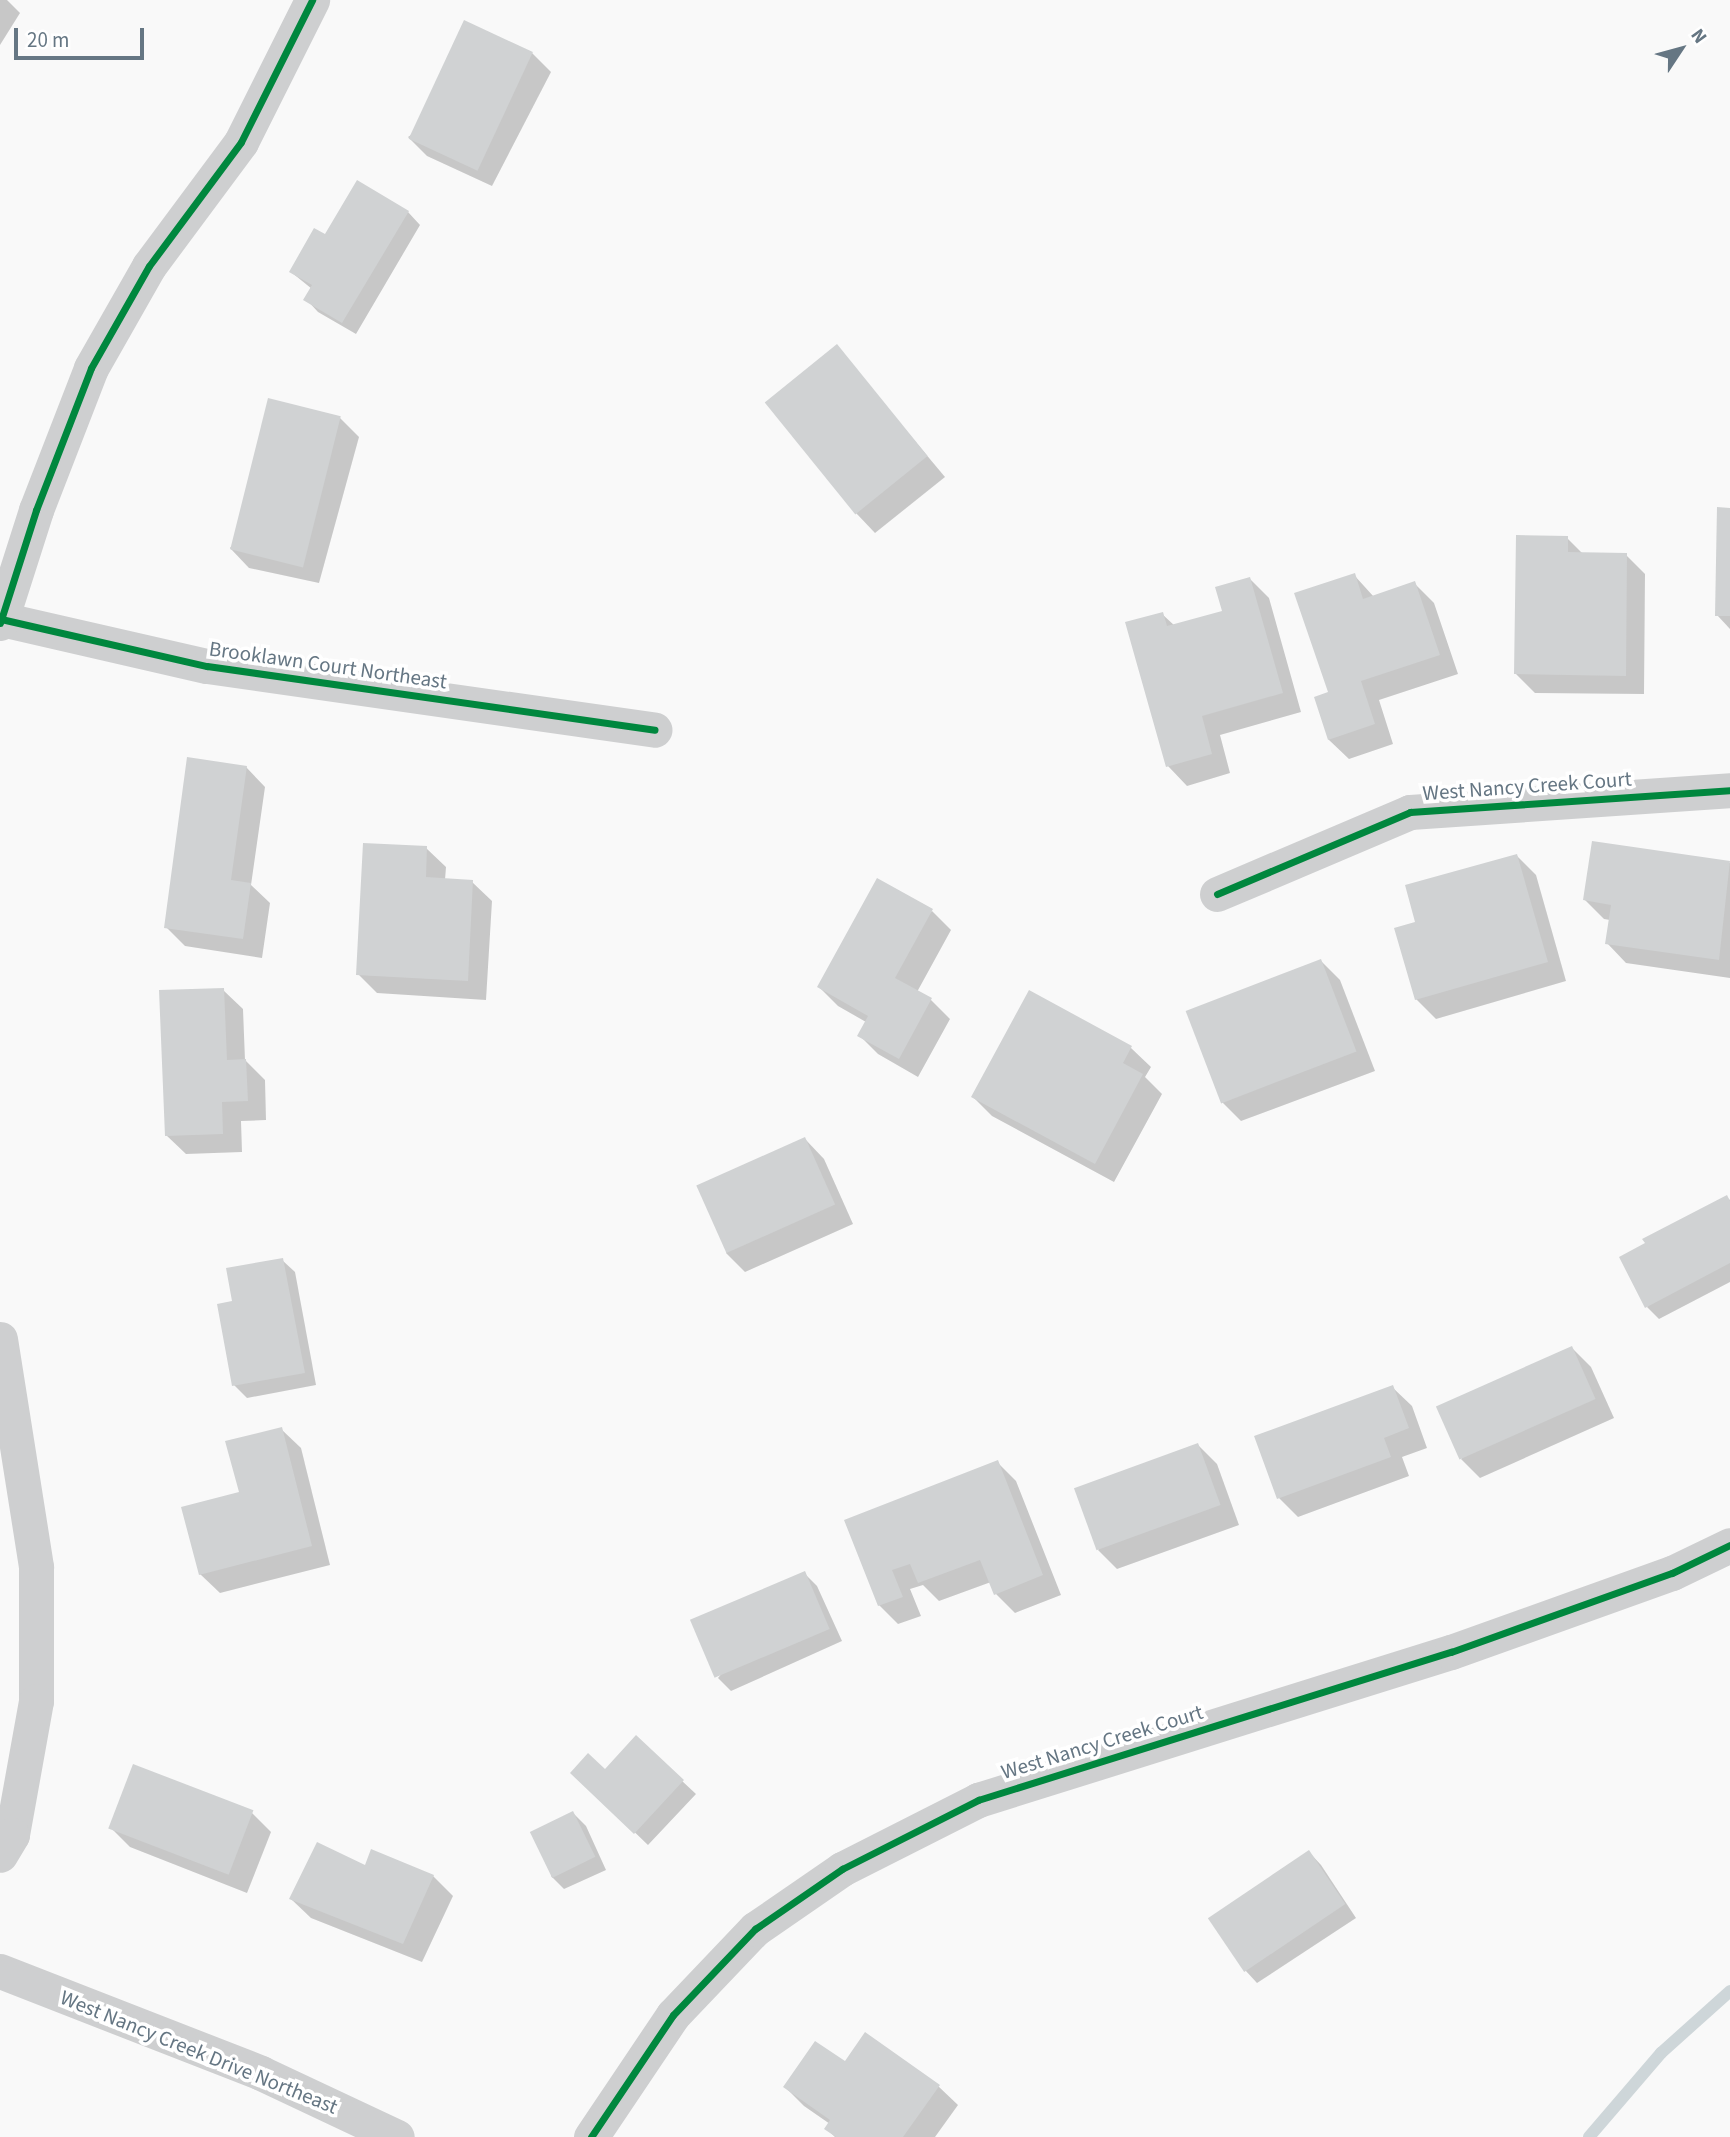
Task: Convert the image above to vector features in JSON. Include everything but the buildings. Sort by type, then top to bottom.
[{"type":"street","points":[[0,621],[36,510],[91,368],[149,266],[241,142],[312,0]]},
{"type":"street","name":"Brooklawn Court Northeast","points":[[0,621],[207,666],[654,730]]},
{"type":"street","name":"West Nancy Creek Court","points":[[1217,894],[1410,812],[1730,790]]},
{"type":"street","points":[[0,1339],[36,1567],[36,1701],[12,1835],[0,1855]]},
{"type":"street","name":"West Nancy Creek Court","points":[[591,2137],[673,2015],[755,1929],[842,1869],[978,1800],[1451,1652],[1672,1573],[1730,1545]]},
{"type":"street","name":"West Nancy Creek Drive Northeast","points":[[0,1971],[261,2073],[397,2137]]},
{"type":"waterway","points":[[1589,2137],[1661,2053],[1730,1991]]},
{"type":"cycle path","points":[[0,623],[36,510],[91,368],[149,266],[241,142],[312,0]]},
{"type":"cycle path","points":[[1,619],[207,666],[654,730]]},
{"type":"cycle path","points":[[1217,894],[1410,812],[1730,790]]},
{"type":"cycle path","points":[[591,2137],[673,2015],[755,1929],[842,1869],[978,1800],[1451,1652],[1672,1573],[1730,1545]]}]
